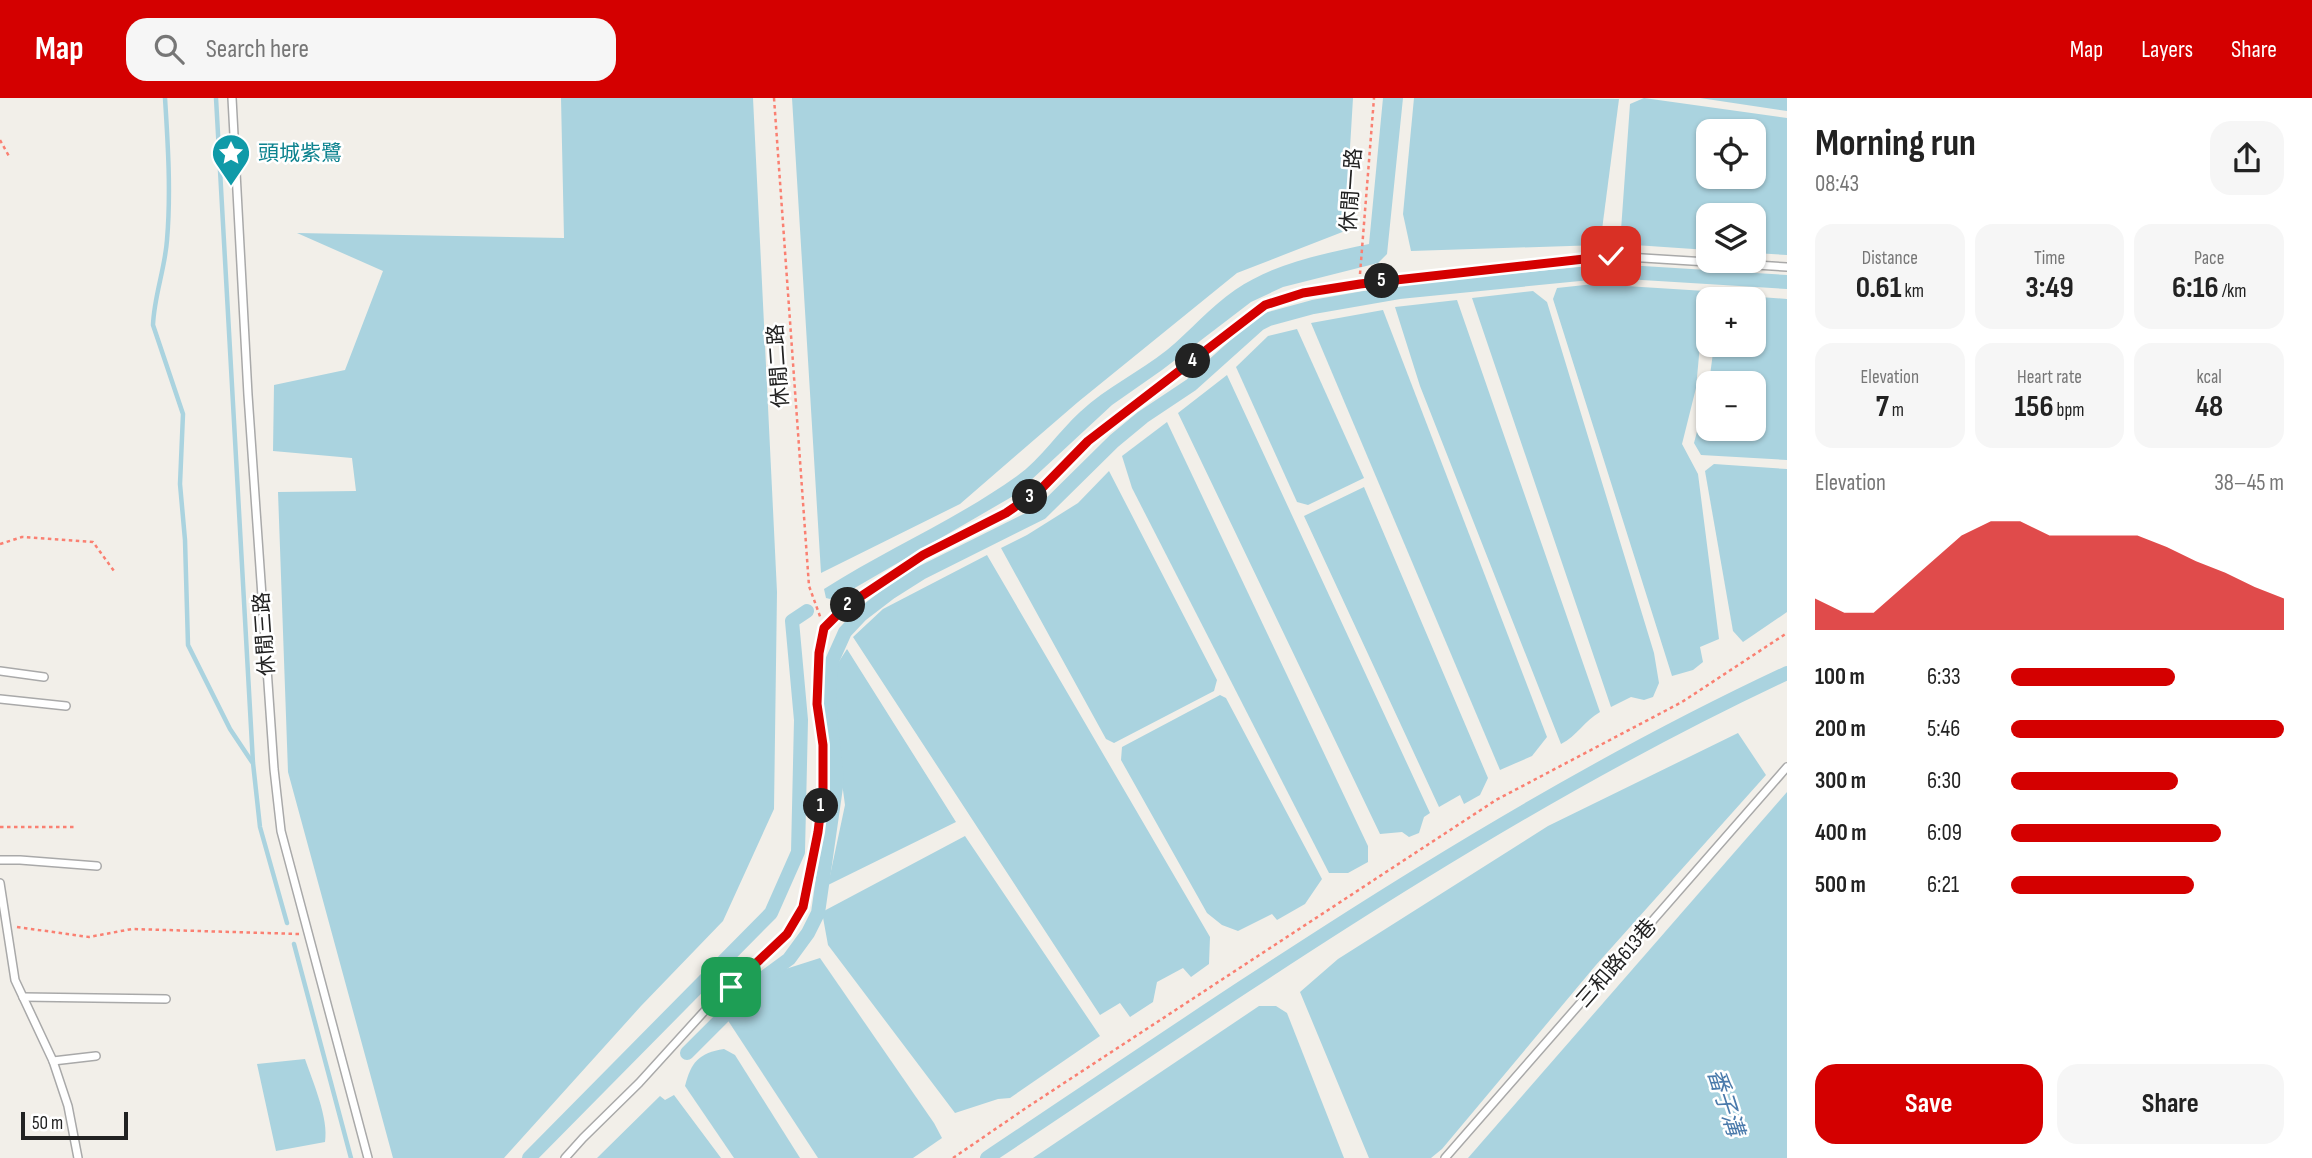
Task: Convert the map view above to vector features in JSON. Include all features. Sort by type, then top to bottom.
[{"type":"lane","name":"休閒三路","points":[[232,98],[247,395],[274,769],[281,831],[306,934],[368,1158]]},
{"type":"lane","points":[[565,1158],[639,1083],[710,1005],[787,934],[803,907],[818,832],[823,790],[823,745],[817,704],[819,653],[824,628],[845,607],[923,555],[1006,513],[1042,488],[1088,441],[1265,305],[1303,293],[1360,284],[1611,256],[1787,267]]},
{"type":"lane","points":[[0,671],[44,677]]},
{"type":"lane","points":[[0,699],[66,706]]},
{"type":"lane","name":"三和路613巷","points":[[1445,1158],[1787,767]]},
{"type":"lane","points":[[0,860],[97,866]]},
{"type":"lane","points":[[0,883],[15,980],[53,1060],[68,1106],[78,1158]]},
{"type":"lane","points":[[23,997],[166,999]]},
{"type":"lane","points":[[53,1060],[96,1056]]},
{"type":"path","name":"休閒二路","points":[[774,98],[809,586],[824,628]]},
{"type":"path","name":"休閒一路","points":[[1360,284],[1374,98]]},
{"type":"path","points":[[0,140],[10,158]]},
{"type":"path","points":[[0,544],[22,537],[93,542],[114,571]]},
{"type":"path","points":[[953,1158],[1496,800],[1682,702],[1787,633]]},
{"type":"path","points":[[0,827],[76,827]]},
{"type":"path","points":[[7,925],[89,937],[132,929],[306,934]]},
{"type":"water","points":[[561,98],[753,98],[777,592],[774,809],[723,921],[641,1006],[504,1158],[393,1158],[288,772],[278,492],[356,491],[352,458],[273,451],[274,385],[345,370],[383,271],[297,233],[564,238]]},
{"type":"water","points":[[792,98],[1353,98],[1345,231],[1237,273],[1078,402],[960,504],[821,573]]},
{"type":"water","points":[[1383,98],[1403,98],[1387,254],[1378,263],[1283,287],[1251,302],[1112,405],[1015,495],[834,600],[826,598],[824,589],[994,492],[1017,476],[1090,403],[1167,350],[1235,290],[1282,266],[1369,244]]},
{"type":"water","points":[[1414,98],[1619,99],[1600,245],[1411,251],[1403,214]]},
{"type":"water","points":[[1644,98],[1787,118],[1787,255],[1766,254],[1766,203],[1696,203],[1696,249],[1620,244],[1630,104]]},
{"type":"water","points":[[1700,98],[1787,98],[1787,111]]},
{"type":"water","points":[[1594,284],[1696,290],[1696,357],[1699,357],[1696,388],[1682,444],[1698,474],[1719,639],[1700,647],[1703,662],[1693,670],[1672,676],[1553,299],[1557,288]]},
{"type":"water","points":[[1533,291],[1547,302],[1654,653],[1659,683],[1653,697],[1644,700],[1631,697],[1611,707],[1472,298]]},
{"type":"water","points":[[1766,297],[1787,299],[1787,460],[1701,455],[1694,443],[1696,435],[1696,441],[1766,441],[1766,371],[1711,371],[1712,357],[1766,357]]},
{"type":"water","points":[[1457,300],[1600,712],[1561,744],[1420,386],[1395,307]]},
{"type":"water","points":[[1383,310],[1547,737],[1532,756],[1500,770],[1311,323]]},
{"type":"water","points":[[1297,329],[1364,478],[1308,505],[1297,502],[1236,367],[1268,336]]},
{"type":"water","points":[[1227,375],[1430,813],[1424,817],[1419,833],[1409,837],[1402,832],[1380,834],[1178,413]]},
{"type":"water","points":[[1167,422],[1368,846],[1368,862],[1348,873],[1329,873],[1132,488],[1122,456]]},
{"type":"water","points":[[1714,464],[1787,469],[1787,612],[1743,642],[1733,631],[1705,471]]},
{"type":"water","points":[[1109,471],[1217,680],[1214,691],[1114,743],[1106,739],[1001,548],[1078,503]]},
{"type":"water","points":[[1364,487],[1488,778],[1480,795],[1464,804],[1460,795],[1439,807],[1304,516]]},
{"type":"water","points":[[987,555],[1210,937],[1209,964],[1191,977],[1183,968],[1157,982],[1153,1002],[1130,1017],[1120,1003],[1100,1015],[853,637],[883,609]]},
{"type":"water","points":[[847,649],[956,822],[828,885],[845,805],[831,702],[838,663]]},
{"type":"water","points":[[1220,695],[1226,698],[1322,879],[1305,904],[1277,920],[1272,914],[1238,931],[1222,925],[1207,913],[1121,760],[1122,747]]},
{"type":"water","points":[[1738,733],[1766,775],[1596,965],[1442,1149],[1431,1158],[1369,1158],[1300,992],[1338,959],[1548,826]]},
{"type":"water","name":"番子溝","points":[[1787,792],[1787,1158],[1468,1158]]},
{"type":"water","points":[[965,836],[1100,1036],[1010,1098],[998,1099],[955,1113],[828,945],[822,912]]},
{"type":"water","points":[[820,958],[942,1138],[913,1158],[818,1158],[725,1016],[770,974]]},
{"type":"water","points":[[1259,1006],[1276,1006],[1287,1013],[1344,1158],[1033,1158]]},
{"type":"water","points":[[724,1049],[735,1055],[800,1158],[734,1158],[685,1086],[697,1060],[708,1053]]},
{"type":"water","points":[[305,1059],[323,1112],[325,1142],[276,1151],[257,1064]]},
{"type":"water","points":[[674,1095],[721,1158],[597,1158],[660,1096],[665,1100]]},
{"type":"waterway","points":[[165,98],[169,169],[168,222],[166,251],[153,325],[183,414],[180,484],[185,540],[188,645],[230,729],[252,762]]},
{"type":"waterway","points":[[216,98],[253,763],[260,827],[287,923]]},
{"type":"waterway","points":[[687,1053],[758,982],[789,959],[808,933],[818,913],[837,780],[829,701],[830,681],[832,661],[845,632],[861,615],[921,573],[1041,513],[1114,441],[1143,417],[1191,385],[1259,324],[1313,307],[1399,292],[1610,271],[1787,282]]},
{"type":"waterway","points":[[529,1158],[771,913],[798,852],[801,720],[792,621],[807,611]]},
{"type":"waterway","points":[[987,1158],[1279,963],[1478,839],[1579,780],[1787,673]]},
{"type":"waterway","points":[[294,944],[351,1158]]},
{"type":"place","name":"頭城紫鷺","points":[[231,187]]},
{"type":"route","points":[[731,987],[787,934],[803,907],[818,832],[823,790],[823,745],[817,704],[819,653],[824,628],[845,607],[923,555],[1006,513],[1042,488],[1088,441],[1265,305],[1303,293],[1360,284],[1611,256]]}]
